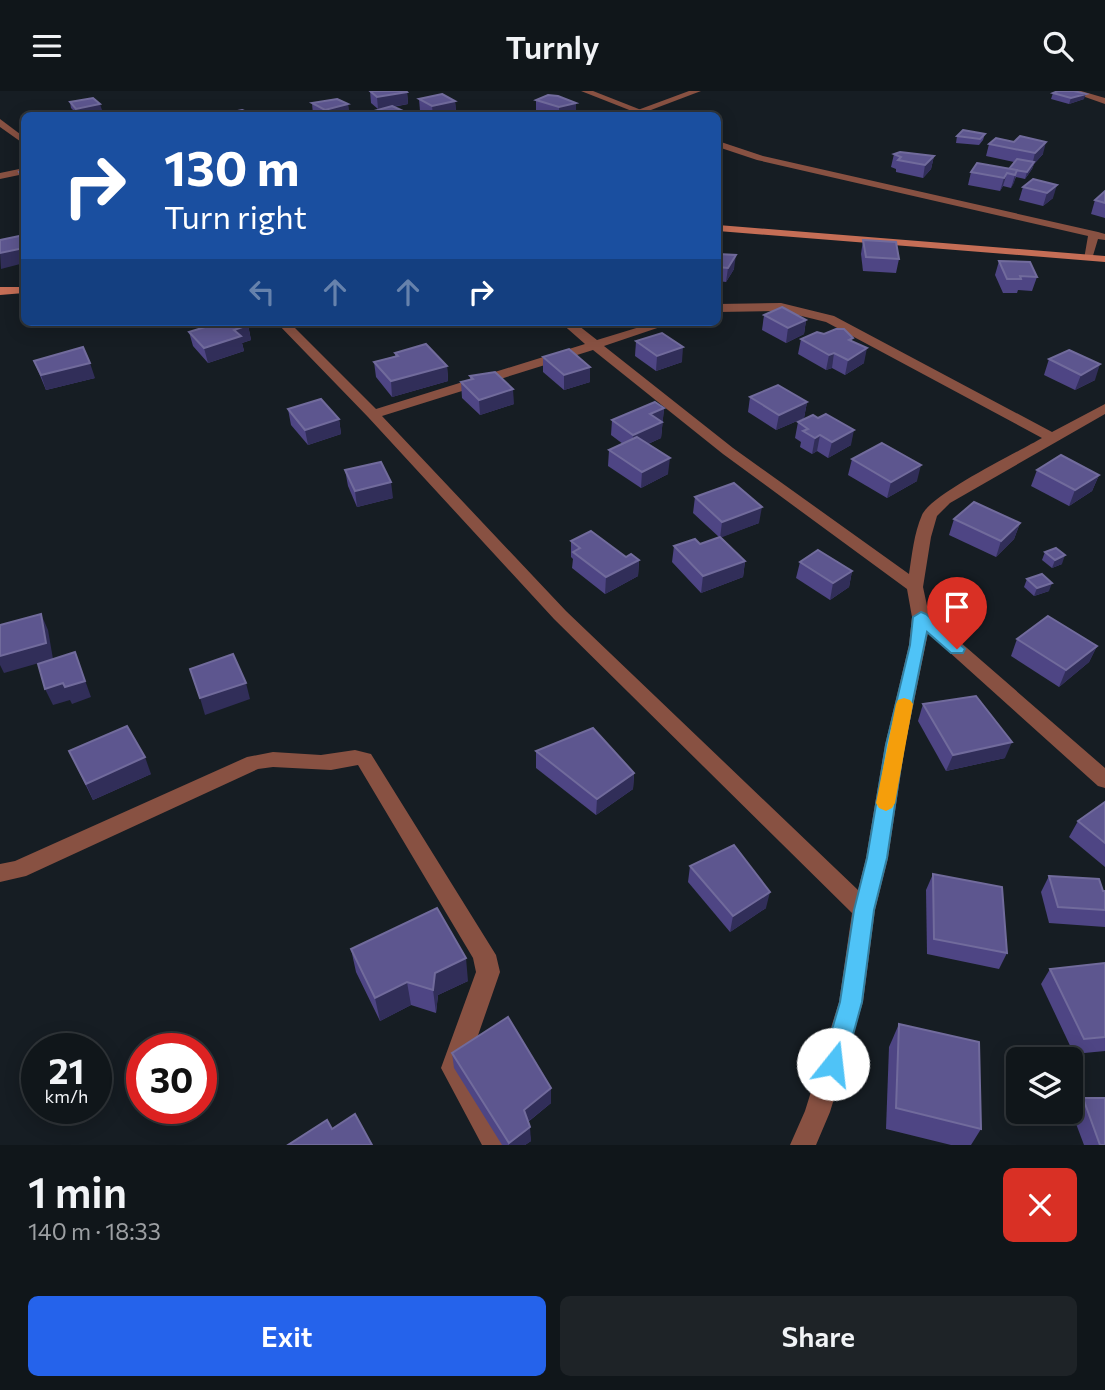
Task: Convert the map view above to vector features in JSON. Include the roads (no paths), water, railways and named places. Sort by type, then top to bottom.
[{"type":"main road","points":[[721,229],[1105,259]]},
{"type":"main road","points":[[0,291],[21,290]]},
{"type":"street","points":[[585,91],[641,112]]},
{"type":"street","points":[[646,112],[697,91]]},
{"type":"street","points":[[1072,91],[1105,101]]},
{"type":"street","points":[[0,122],[21,139]]},
{"type":"street","points":[[721,145],[769,160],[1100,236],[1088,257]]},
{"type":"street","points":[[0,176],[21,172]]},
{"type":"street","points":[[721,308],[781,307],[830,319],[1050,437]]},
{"type":"street","points":[[286,326],[373,414],[560,615],[864,910]]},
{"type":"street","points":[[571,326],[728,451],[915,587]]},
{"type":"street","points":[[373,414],[656,326]]},
{"type":"street","points":[[803,1145],[825,1088],[851,1002],[864,910],[877,858],[895,745],[918,645],[921,617],[915,587],[926,520],[945,500],[1050,437],[1105,408]]},
{"type":"street","points":[[921,617],[1105,780]]},
{"type":"street","points":[[0,873],[18,870],[254,762],[278,759],[326,762],[351,757],[364,759],[484,954],[488,972],[454,1068],[496,1145]]}]
